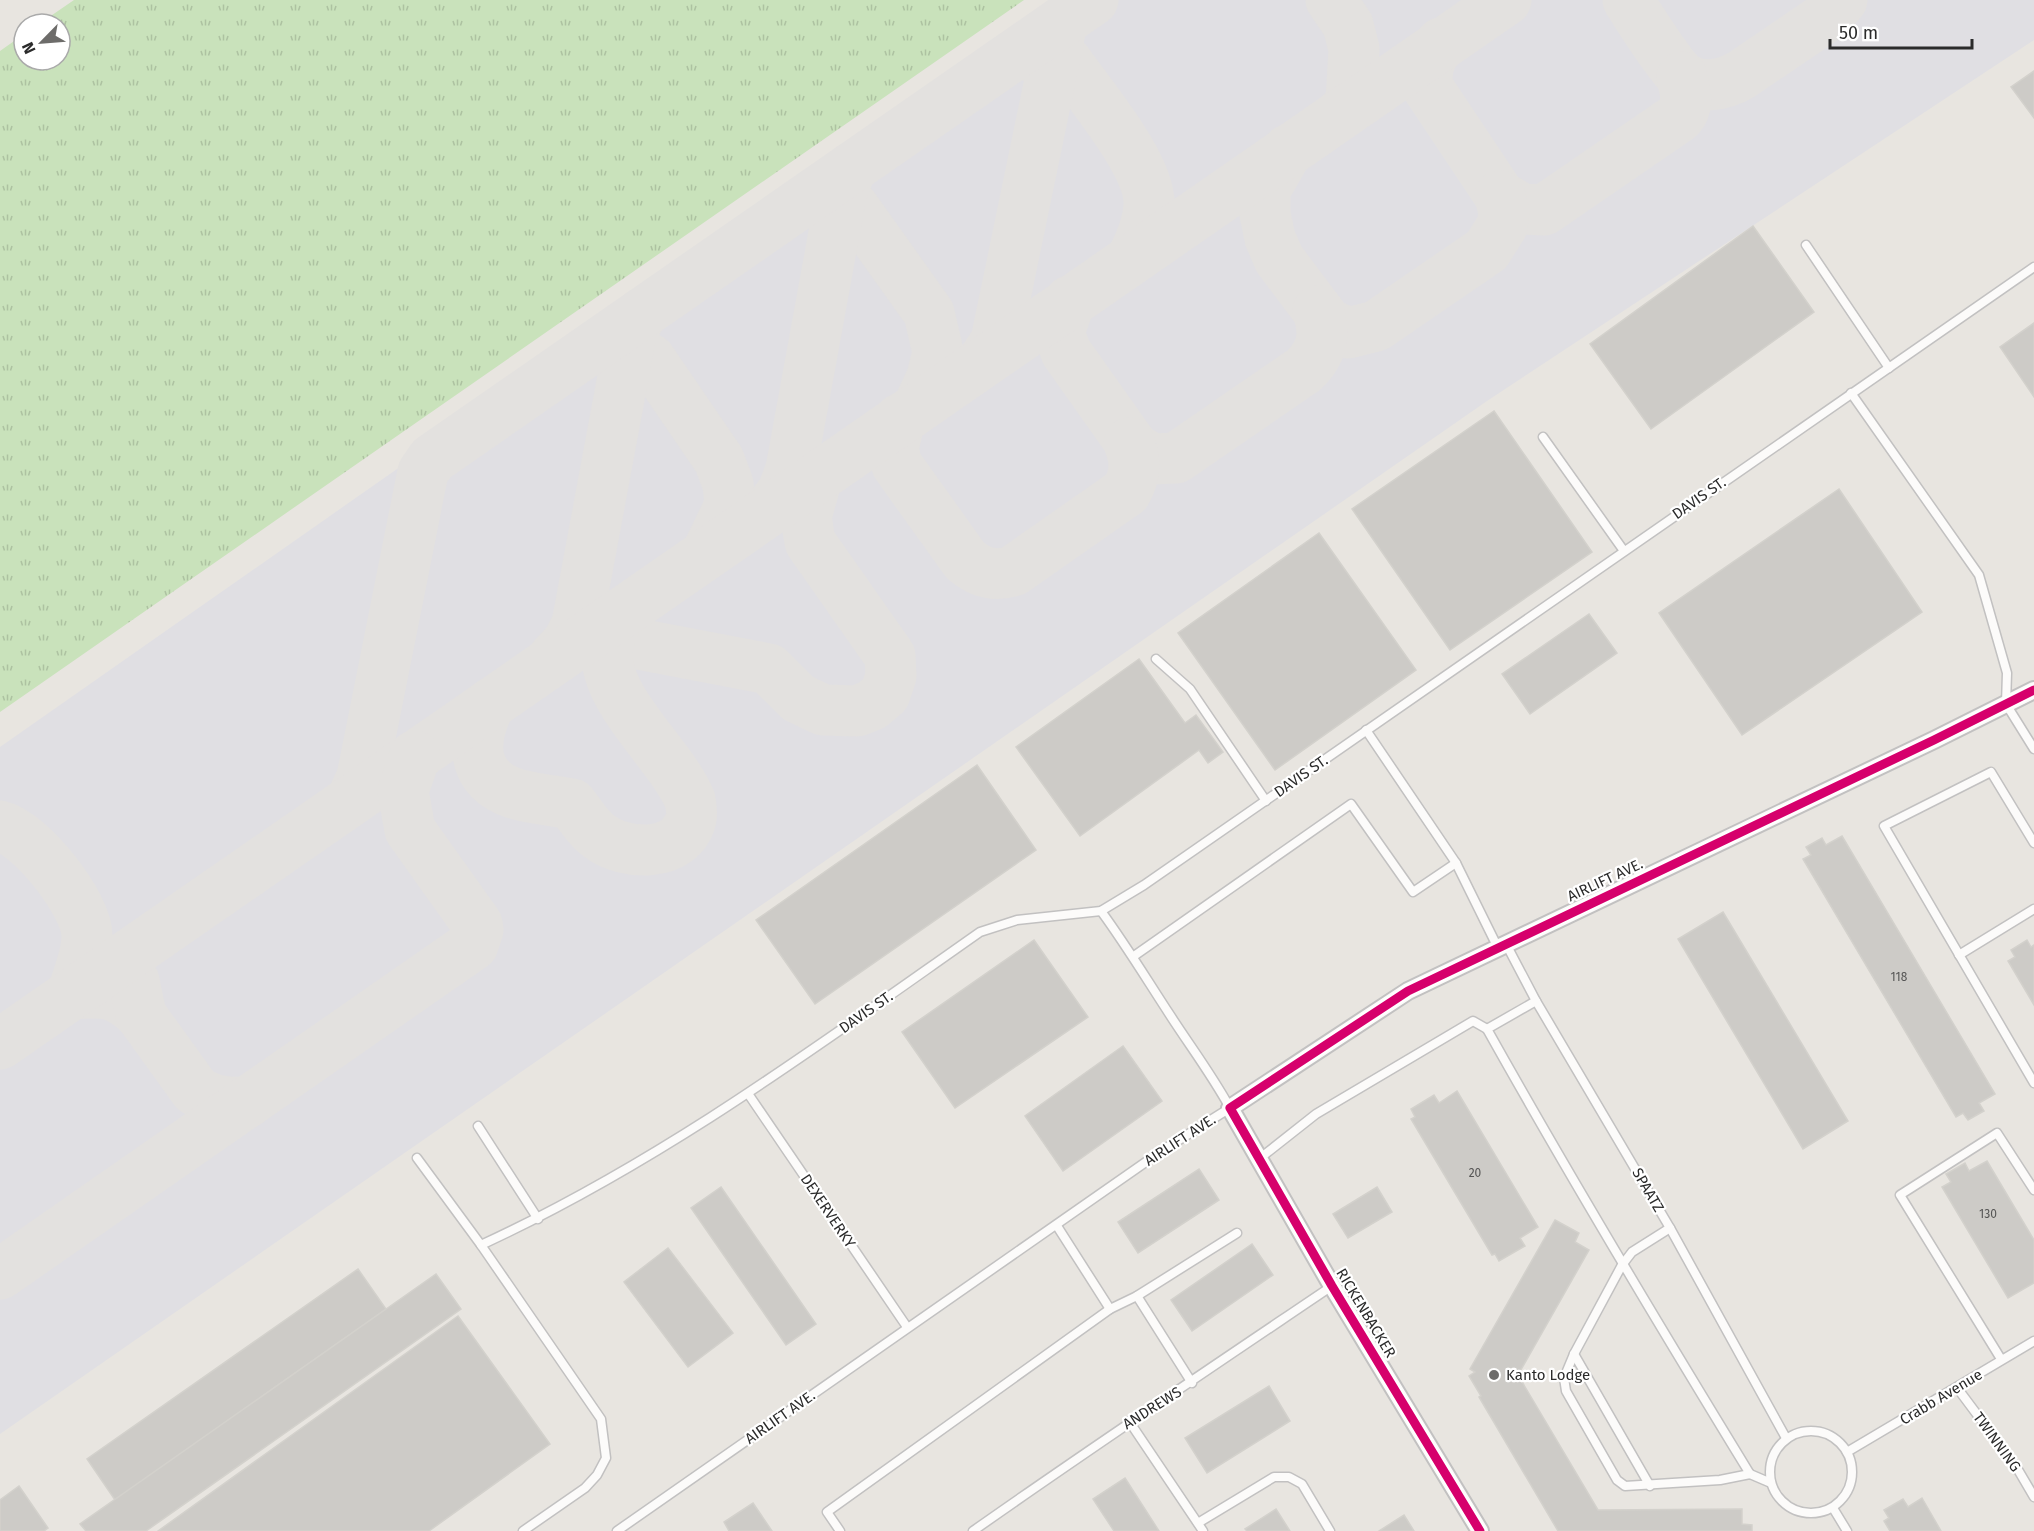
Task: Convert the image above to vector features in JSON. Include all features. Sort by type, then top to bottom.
[{"type":"street","name":"AIRLIFT AVE.","points":[[1230,1108],[1408,991],[2034,690]]},
{"type":"street","name":"AIRLIFT AVE.","points":[[2006,704],[2034,695]]},
{"type":"street","name":"RICKENBACKER","points":[[1230,1108],[1332,1286],[1480,1531]]},
{"type":"lane","points":[[1806,245],[1889,368]]},
{"type":"lane","name":"DAVIS ST.","points":[[482,1245],[538,1219],[661,1150],[749,1095],[980,932],[1017,920],[1066,912],[1101,911],[1266,801],[2034,267]]},
{"type":"lane","points":[[1851,393],[1979,575],[2007,674],[2006,704],[2034,749]]},
{"type":"lane","points":[[1543,436],[1624,551]]},
{"type":"lane","points":[[1156,658],[1190,689],[1266,801]]},
{"type":"lane","name":"SPAATZ","points":[[1366,730],[1456,863],[1502,946],[1670,1228],[1786,1438]]},
{"type":"lane","points":[[2034,843],[1991,772],[1884,826],[2034,1083]]},
{"type":"lane","points":[[1134,956],[1351,804],[1413,892],[1456,863]]},
{"type":"lane","points":[[1959,955],[2034,909]]},
{"type":"lane","points":[[1101,911],[1134,956],[1170,1015],[1206,1065],[1230,1108]]},
{"type":"lane","points":[[1487,1029],[1536,1001]]},
{"type":"lane","points":[[1259,1159],[1316,1114],[1473,1021],[1487,1029],[1602,1226],[1622,1265],[1750,1474]]},
{"type":"lane","name":"DEXERVERKY","points":[[749,1095],[908,1327]]},
{"type":"lane","name":"AIRLIFT AVE.","points":[[617,1531],[1163,1150],[1230,1108]]},
{"type":"lane","points":[[478,1126],[538,1219]]},
{"type":"lane","points":[[2001,1359],[1900,1195],[1997,1133],[2034,1190]]},
{"type":"lane","points":[[417,1158],[482,1245],[601,1419],[606,1440],[606,1458],[597,1475],[585,1488],[523,1531]]},
{"type":"lane","points":[[1057,1226],[1110,1309]]},
{"type":"lane","points":[[1670,1228],[1632,1252],[1622,1265],[1574,1353],[1564,1378],[1566,1390],[1617,1480],[1625,1486],[1650,1486],[1750,1474],[1771,1483]]},
{"type":"lane","points":[[840,1531],[826,1512],[1110,1309],[1137,1296],[1237,1233]]},
{"type":"lane","name":"ANDREWS","points":[[973,1531],[1129,1421],[1192,1383],[1332,1286]]},
{"type":"lane","points":[[1137,1296],[1192,1383]]},
{"type":"lane","name":"Crabb Avenue","points":[[1847,1452],[1958,1389],[2001,1359],[2034,1341]]},
{"type":"lane","points":[[1574,1353],[1650,1486]]},
{"type":"lane","name":"TWINNING","points":[[1958,1389],[2017,1468],[2034,1497]]},
{"type":"lane","points":[[1129,1421],[1200,1527],[1274,1477],[1289,1477],[1302,1484],[1330,1531]]},
{"type":"lane","points":[[1803,1431],[1816,1431],[1839,1442],[1847,1452],[1852,1464],[1851,1482],[1842,1499],[1833,1508],[1808,1514],[1796,1511],[1784,1504],[1771,1483],[1769,1469],[1773,1455],[1786,1438],[1803,1431]]},
{"type":"lane","points":[[1833,1508],[1847,1531]]},
{"type":"shaded area","points":[[1067,0],[2034,0],[2034,40],[1487,401],[0,1434],[0,747]]},
{"type":"green space","points":[[74,0],[1024,0],[0,712],[0,51],[12,42],[12,72],[72,72],[72,12],[56,12]]},
{"type":"building","points":[[2034,71],[2034,118],[2011,87]]},
{"type":"building","points":[[1753,226],[1814,312],[1651,429],[1590,344]]},
{"type":"building","points":[[2034,323],[2034,397],[2000,347]]},
{"type":"building","points":[[1494,411],[1592,552],[1450,650],[1352,509]]},
{"type":"building","points":[[1839,489],[1922,612],[1742,735],[1659,613]]},
{"type":"building","points":[[1319,533],[1416,670],[1275,770],[1178,633]]},
{"type":"building","points":[[1589,614],[1617,653],[1530,714],[1502,674]]},
{"type":"building","points":[[1139,659],[1185,723],[1196,715],[1223,752],[1208,763],[1199,750],[1080,836],[1016,747]]},
{"type":"building","points":[[977,765],[1036,850],[815,1004],[756,920]]},
{"type":"building","points":[[1842,836],[1995,1094],[1979,1103],[1984,1111],[1968,1120],[1963,1113],[1956,1117],[1803,859],[1811,855],[1806,847],[1822,838],[1826,845]]},
{"type":"building","points":[[1723,912],[1848,1121],[1803,1149],[1678,939]]},
{"type":"building","points":[[1034,940],[1088,1017],[955,1108],[902,1032]]},
{"type":"building","points":[[2027,940],[2031,947],[2034,945],[2034,1005],[2008,961],[2015,957],[2011,950]]},
{"type":"building","points":[[1123,1046],[1162,1101],[1063,1171],[1025,1116]]},
{"type":"building","points":[[1457,1091],[1538,1227],[1520,1238],[1525,1246],[1499,1261],[1495,1254],[1492,1255],[1411,1119],[1415,1117],[1411,1109],[1434,1095],[1439,1103]]},
{"type":"building","points":[[1987,1161],[2034,1240],[2034,1283],[2008,1298],[1942,1187],[1951,1182],[1946,1174],[1965,1163],[1969,1171]]},
{"type":"building","points":[[1199,1169],[1219,1200],[1138,1253],[1118,1222]]},
{"type":"building","points":[[721,1187],[816,1324],[786,1345],[691,1208]]},
{"type":"building","points":[[1377,1187],[1392,1212],[1348,1238],[1333,1214]]},
{"type":"building","name":"Kanto Lodge","points":[[1555,1220],[1579,1233],[1575,1242],[1589,1250],[1518,1375],[1598,1510],[1742,1509],[1742,1524],[1752,1525],[1752,1531],[1558,1531],[1469,1376],[1475,1372],[1470,1369]]},
{"type":"building","points":[[1252,1244],[1273,1275],[1192,1331],[1171,1300]]},
{"type":"building","points":[[668,1248],[733,1333],[688,1367],[624,1282]]},
{"type":"building","points":[[358,1269],[386,1309],[115,1500],[87,1459]]},
{"type":"building","points":[[436,1274],[461,1309],[146,1531],[86,1531],[80,1524]]},
{"type":"building","points":[[458,1316],[550,1444],[429,1531],[158,1531]]},
{"type":"building","points":[[1269,1386],[1290,1421],[1207,1473],[1185,1438]]},
{"type":"building","points":[[1125,1478],[1159,1531],[1114,1531],[1093,1499]]},
{"type":"building","points":[[19,1486],[48,1528],[44,1531],[0,1531],[0,1500]]},
{"type":"building","points":[[1922,1498],[1941,1531],[1890,1531],[1884,1521],[1889,1518],[1884,1510],[1903,1499],[1908,1507]]},
{"type":"building","points":[[753,1503],[772,1531],[729,1531],[724,1522]]},
{"type":"building","points":[[1276,1509],[1290,1531],[1247,1531],[1245,1529]]},
{"type":"building","points":[[1404,1515],[1414,1531],[1379,1531]]},
{"type":"taxiway","points":[[352,799],[362,777],[423,472],[432,459],[1093,0]]},
{"type":"taxiway","points":[[1331,0],[1348,25],[1354,49],[1351,102],[1343,112]]},
{"type":"taxiway","points":[[0,1044],[1506,0]]},
{"type":"taxiway","points":[[1628,0],[1678,72],[1690,81],[1705,85],[1720,83],[1741,75],[1828,16],[1842,0]]},
{"type":"taxiway","points":[[983,361],[996,341],[1062,22]]},
{"type":"taxiway","points":[[1441,43],[1429,64],[1428,88],[1500,196],[1522,209],[1544,210],[1678,118],[1685,104],[1682,77]]},
{"type":"taxiway","points":[[1030,56],[1047,54],[1067,62],[1104,111],[1130,151],[1147,189],[1149,205],[1144,232],[1132,258]]},
{"type":"taxiway","points":[[1288,150],[1265,190],[1265,214],[1270,238],[1279,259],[1327,323],[1348,333],[1376,326],[1487,250],[1502,226],[1504,213],[1500,196]]},
{"type":"taxiway","points":[[768,511],[783,491],[791,469],[841,195],[851,168]]},
{"type":"taxiway","points":[[814,200],[827,198],[852,205],[929,313],[938,352],[932,377],[919,405]]},
{"type":"taxiway","points":[[1070,301],[1059,333],[1066,352],[1134,448],[1152,459],[1176,458],[1304,370],[1315,357],[1321,343],[1322,328],[1318,311]]},
{"type":"taxiway","points":[[554,657],[568,642],[577,624],[631,334],[642,313]]},
{"type":"taxiway","points":[[600,345],[628,349],[650,359],[719,460],[728,484],[730,505],[707,553]]},
{"type":"taxiway","points":[[900,419],[893,449],[897,465],[965,560],[976,568],[993,574],[1013,571],[1126,492],[1132,480],[1134,468],[1129,443]]},
{"type":"taxiway","points":[[580,642],[612,639],[769,669],[798,698],[823,710],[857,711],[872,705],[885,694],[891,676],[890,656],[810,542],[806,517],[816,481]]},
{"type":"taxiway","points":[[490,704],[480,728],[478,753],[486,775],[495,784],[523,796],[572,804],[595,833],[610,843],[637,850],[651,850],[676,841],[685,832],[691,819],[690,800],[669,765],[628,710],[617,691],[610,672],[607,649],[619,614]]},
{"type":"taxiway","points":[[0,1274],[473,945],[478,930],[477,924],[410,830],[403,791],[415,756]]},
{"type":"taxiway","points":[[0,826],[12,831],[41,855],[78,906],[84,922],[87,943],[72,994],[102,993],[117,997],[141,1015]]},
{"type":"taxiway","points":[[134,981],[141,1015],[195,1090],[220,1101],[248,1102]]},
{"type":"cycle path","points":[[1480,1531],[1332,1286],[1230,1108],[1408,991],[2034,690]]},
{"type":"place","name":"Kanto Lodge","points":[[1494,1375]]}]
